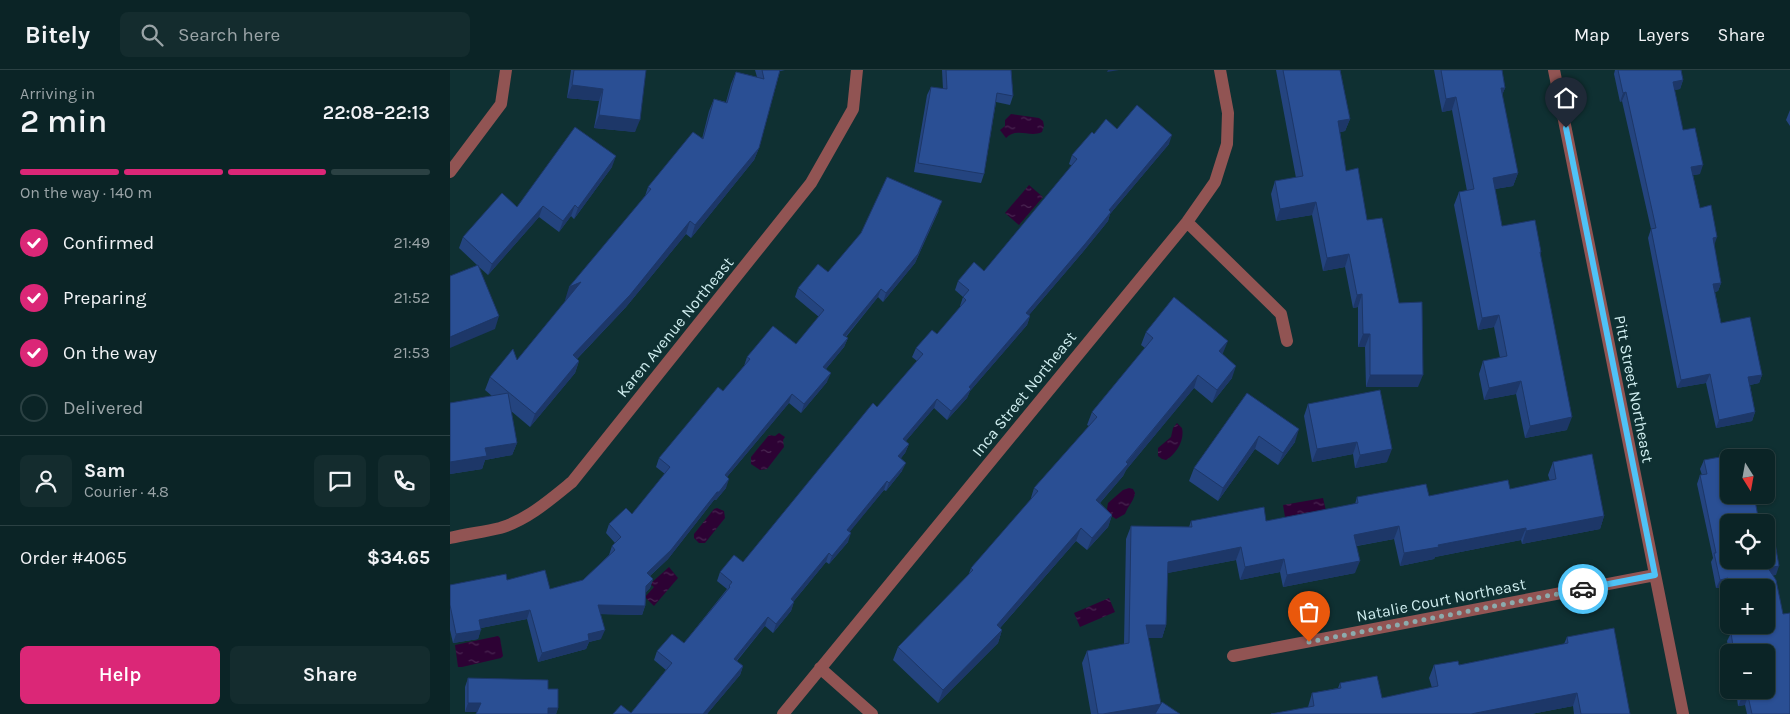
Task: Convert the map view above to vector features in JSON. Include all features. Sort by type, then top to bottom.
[{"type":"street","points":[[450,172],[501,104],[506,70]]},
{"type":"street","name":"Karen Avenue Northeast","points":[[450,538],[501,528],[527,516],[551,500],[572,482],[811,183],[853,109],[857,70]]},
{"type":"street","name":"Inca Street Northeast","points":[[782,714],[1187,222],[1214,182],[1227,144],[1228,114],[1220,70]]},
{"type":"street","name":"Pitt Street Northeast","points":[[1554,70],[1683,714]]},
{"type":"street","points":[[1187,222],[1281,314],[1288,340]]},
{"type":"street","name":"Natalie Court Northeast","points":[[1233,656],[1655,575]]},
{"type":"street","points":[[820,668],[872,714]]},
{"type":"water","points":[[1011,114],[1039,118],[1043,121],[1042,132],[1037,134],[1015,133],[1006,138],[1000,130],[1005,126],[1005,120]]},
{"type":"water","points":[[1029,185],[1043,197],[1019,225],[1005,213]]},
{"type":"water","points":[[1177,423],[1182,428],[1181,442],[1170,457],[1166,460],[1162,459],[1158,456],[1158,448],[1171,437],[1173,428]]},
{"type":"water","points":[[779,433],[785,437],[783,440],[784,447],[767,469],[760,470],[751,464],[751,457],[769,435],[775,436]]},
{"type":"water","points":[[1133,489],[1135,493],[1133,499],[1125,514],[1116,519],[1110,515],[1107,509],[1108,503],[1123,490]]},
{"type":"water","points":[[1323,498],[1327,515],[1286,523],[1283,505]]},
{"type":"water","points":[[717,508],[724,511],[725,518],[705,543],[699,543],[694,538],[694,534],[714,509]]},
{"type":"water","points":[[669,567],[678,578],[654,606],[645,597],[654,587],[650,584]]},
{"type":"water","points":[[1109,598],[1115,612],[1080,627],[1074,613]]},
{"type":"water","points":[[498,636],[503,656],[501,658],[458,667],[455,645]]},
{"type":"building","points":[[574,70],[646,70],[640,120],[599,115],[603,89],[572,85]]},
{"type":"building","points":[[762,70],[780,70],[759,148],[695,225],[690,221],[630,295],[573,355],[579,361],[535,414],[490,377],[513,349],[517,360],[581,282],[569,287],[651,189],[648,187],[693,132],[703,139],[714,99],[727,103],[736,72],[764,79]]},
{"type":"building","points":[[946,70],[1011,70],[1013,96],[997,93],[984,174],[918,163],[931,87],[947,89]]},
{"type":"building","points":[[1283,70],[1340,70],[1350,119],[1338,121],[1346,171],[1358,168],[1367,220],[1382,218],[1399,303],[1422,302],[1423,375],[1370,375],[1370,334],[1363,334],[1362,294],[1357,295],[1349,254],[1327,258],[1316,202],[1280,209],[1275,181],[1303,176]]},
{"type":"building","points":[[1441,70],[1502,70],[1505,88],[1501,88],[1518,173],[1493,178],[1502,226],[1535,220],[1572,417],[1530,426],[1521,381],[1489,388],[1483,361],[1507,356],[1499,315],[1482,318],[1459,192],[1474,189],[1456,97],[1446,99]]},
{"type":"building","points":[[1618,70],[1681,70],[1683,80],[1673,82],[1683,130],[1695,128],[1703,165],[1691,167],[1700,208],[1711,205],[1717,237],[1713,238],[1721,283],[1713,284],[1721,323],[1750,317],[1762,375],[1748,377],[1755,412],[1719,420],[1710,374],[1681,380],[1651,229],[1656,228],[1626,92],[1623,93]]},
{"type":"building","points":[[1137,105],[1172,135],[1109,210],[1111,212],[1085,244],[1026,313],[1030,316],[969,387],[971,389],[951,411],[937,399],[903,439],[909,444],[898,456],[906,463],[889,483],[887,481],[847,530],[851,533],[832,556],[829,553],[791,599],[794,602],[776,624],[768,617],[734,659],[743,666],[703,714],[613,714],[621,705],[631,713],[672,663],[657,651],[672,634],[684,643],[730,587],[732,582],[720,572],[734,555],[743,562],[873,403],[877,407],[923,354],[916,348],[932,330],[937,334],[966,300],[963,297],[969,290],[958,281],[974,262],[984,271],[1077,159],[1072,155],[1092,132],[1094,134],[1106,119],[1117,129]]},
{"type":"building","points":[[575,127],[616,156],[578,208],[575,205],[563,221],[543,206],[492,264],[463,237],[502,193],[517,207]]},
{"type":"building","points":[[887,177],[942,201],[918,254],[886,293],[881,289],[843,335],[848,338],[823,367],[831,373],[804,404],[792,394],[725,475],[729,479],[719,492],[717,492],[671,550],[647,573],[653,579],[646,586],[645,606],[598,605],[605,630],[588,634],[589,640],[542,653],[530,610],[479,620],[481,630],[456,634],[450,605],[450,585],[506,574],[507,580],[545,570],[550,589],[583,580],[615,550],[612,546],[621,537],[609,524],[626,508],[632,514],[670,467],[659,458],[718,387],[723,391],[750,359],[747,357],[773,326],[796,344],[824,310],[798,288],[818,264],[828,272],[861,233]]},
{"type":"building","points":[[478,265],[499,316],[450,337],[450,276]]},
{"type":"building","points":[[1174,297],[1228,341],[1219,351],[1236,366],[1217,390],[1198,375],[1126,462],[1128,464],[1096,500],[1112,515],[1092,538],[1081,528],[997,625],[1002,630],[943,690],[898,647],[973,570],[971,568],[1038,491],[1034,488],[1097,417],[1092,412],[1153,338],[1146,332]]},
{"type":"building","points":[[1380,390],[1392,449],[1360,455],[1357,442],[1317,449],[1308,404]]},
{"type":"building","points":[[508,393],[517,443],[485,448],[487,456],[450,462],[450,403]]},
{"type":"building","points":[[1247,393],[1299,429],[1283,453],[1259,436],[1223,488],[1194,468]]},
{"type":"building","points":[[1592,454],[1604,516],[1526,531],[1526,528],[1404,553],[1399,526],[1354,535],[1360,561],[1287,575],[1284,559],[1245,567],[1241,547],[1168,562],[1166,625],[1146,625],[1161,704],[1098,714],[1087,651],[1129,643],[1131,526],[1192,527],[1191,521],[1264,507],[1266,521],[1358,503],[1357,497],[1426,484],[1429,496],[1508,480],[1510,489],[1556,479],[1553,462]]},
{"type":"building","points":[[1720,457],[1720,504],[1756,504],[1758,514],[1720,514],[1720,569],[1769,569],[1776,580],[1783,614],[1790,613],[1790,714],[1752,714],[1749,699],[1775,699],[1775,644],[1733,644],[1731,634],[1775,634],[1775,579],[1728,578],[1720,580],[1700,475],[1707,474],[1704,460]]},
{"type":"building","points":[[1775,543],[1779,566],[1775,567]]},
{"type":"building","points":[[1614,628],[1630,714],[1581,714],[1577,693],[1471,714],[1271,714],[1314,706],[1312,693],[1341,688],[1340,683],[1377,676],[1382,698],[1438,686],[1434,665],[1458,661],[1459,665],[1568,643],[1567,637]]},
{"type":"building","points":[[468,678],[548,680],[548,689],[558,689],[558,708],[548,708],[548,714],[476,714],[481,703],[468,703]]},
{"type":"building","points":[[1162,702],[1180,714],[1155,714]]},
{"type":"way so far","points":[[1309,642],[1583,589]]},
{"type":"route","points":[[1566,128],[1655,575],[1583,589]]}]
